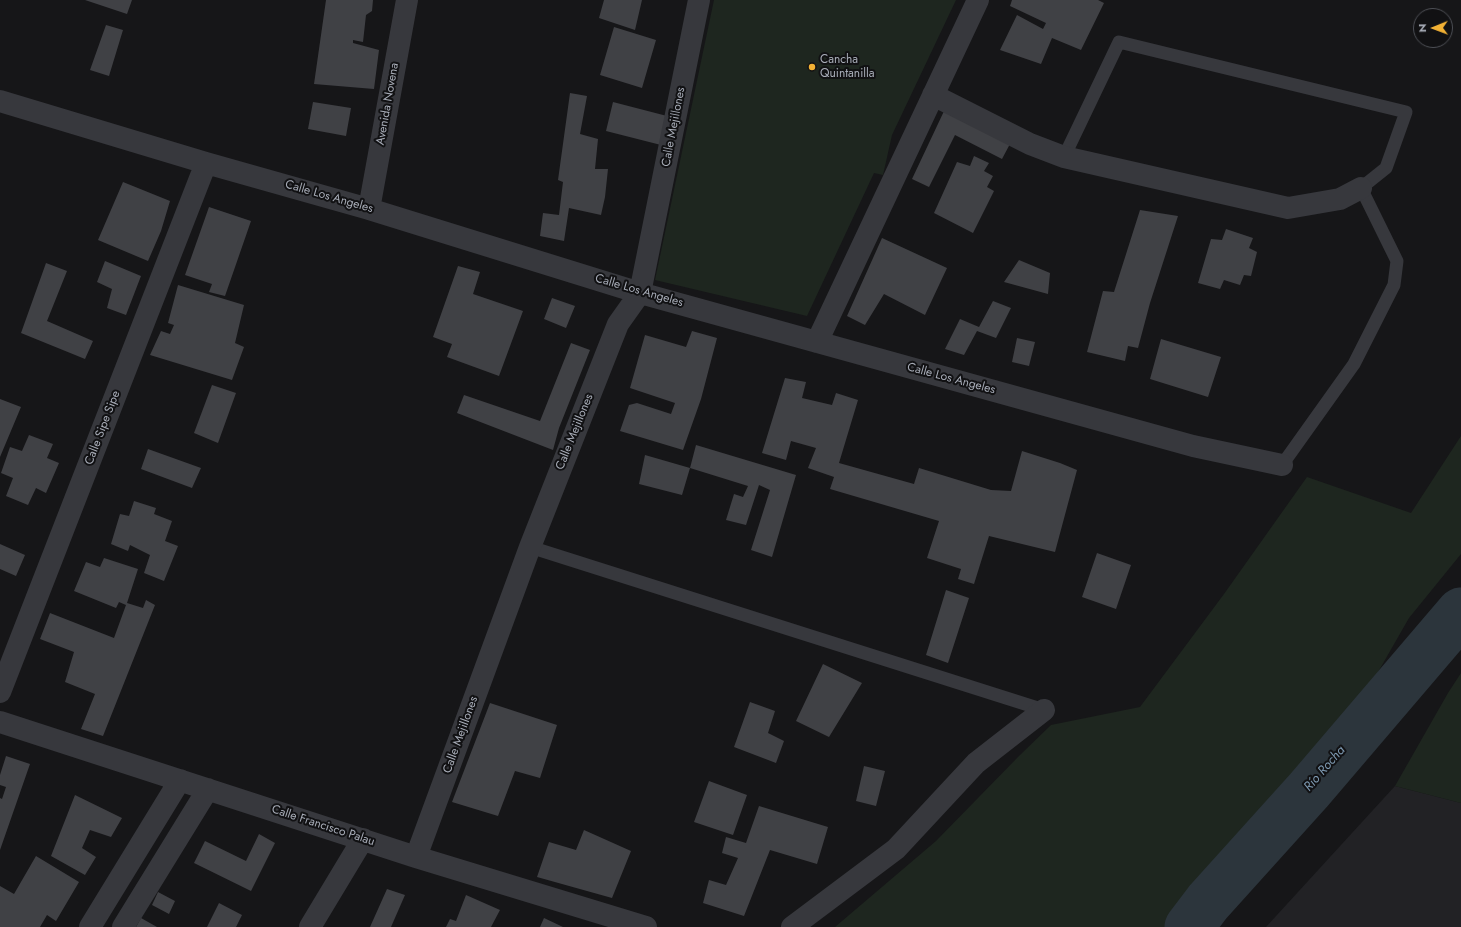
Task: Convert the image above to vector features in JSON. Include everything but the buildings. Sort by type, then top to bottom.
[{"type":"street","name":"Avenida Novena","points":[[369,209],[408,0]]},
{"type":"street","name":"Calle Mejillones","points":[[416,857],[530,547],[618,324],[640,292],[699,0]]},
{"type":"street","points":[[818,342],[978,0]]},
{"type":"street","points":[[933,95],[1030,144],[1064,157],[1288,208],[1340,199],[1361,188]]},
{"type":"street","name":"Calle Los Angeles","points":[[0,101],[206,163],[369,209],[640,292],[1193,446],[1282,465]]},
{"type":"street","name":"Calle Sipe Sipe","points":[[0,692],[206,163]]},
{"type":"street","points":[[792,927],[896,849],[976,763],[1044,710]]},
{"type":"street","name":"Calle Francisco Palau","points":[[0,722],[416,857],[646,927]]},
{"type":"street","points":[[90,927],[180,780]]},
{"type":"street","points":[[123,927],[208,790]]},
{"type":"street","points":[[310,927],[363,839]]},
{"type":"lane","points":[[1064,157],[1118,42],[1406,112],[1386,168],[1361,188],[1397,261],[1394,285],[1354,364],[1282,465]]},
{"type":"lane","points":[[530,547],[1044,710]]},
{"type":"shaded area","points":[[714,0],[956,0],[892,135],[883,175],[874,173],[807,316],[655,280]]},
{"type":"shaded area","points":[[1461,436],[1461,554],[1409,618],[1358,707],[1286,788],[1273,823],[1211,877],[1171,927],[835,927],[936,841],[1051,725],[1140,707],[1224,594],[1307,477],[1411,513]]},
{"type":"shaded area","points":[[1461,673],[1461,803],[1395,786],[1448,693]]},
{"type":"shaded area","points":[[1395,786],[1461,803],[1461,927],[1266,927]]},
{"type":"waterway","name":"Río Rocha","points":[[1189,927],[1208,902],[1309,790],[1461,612]]},
{"type":"place","name":"Cancha Quintanilla","points":[[812,67]]}]
